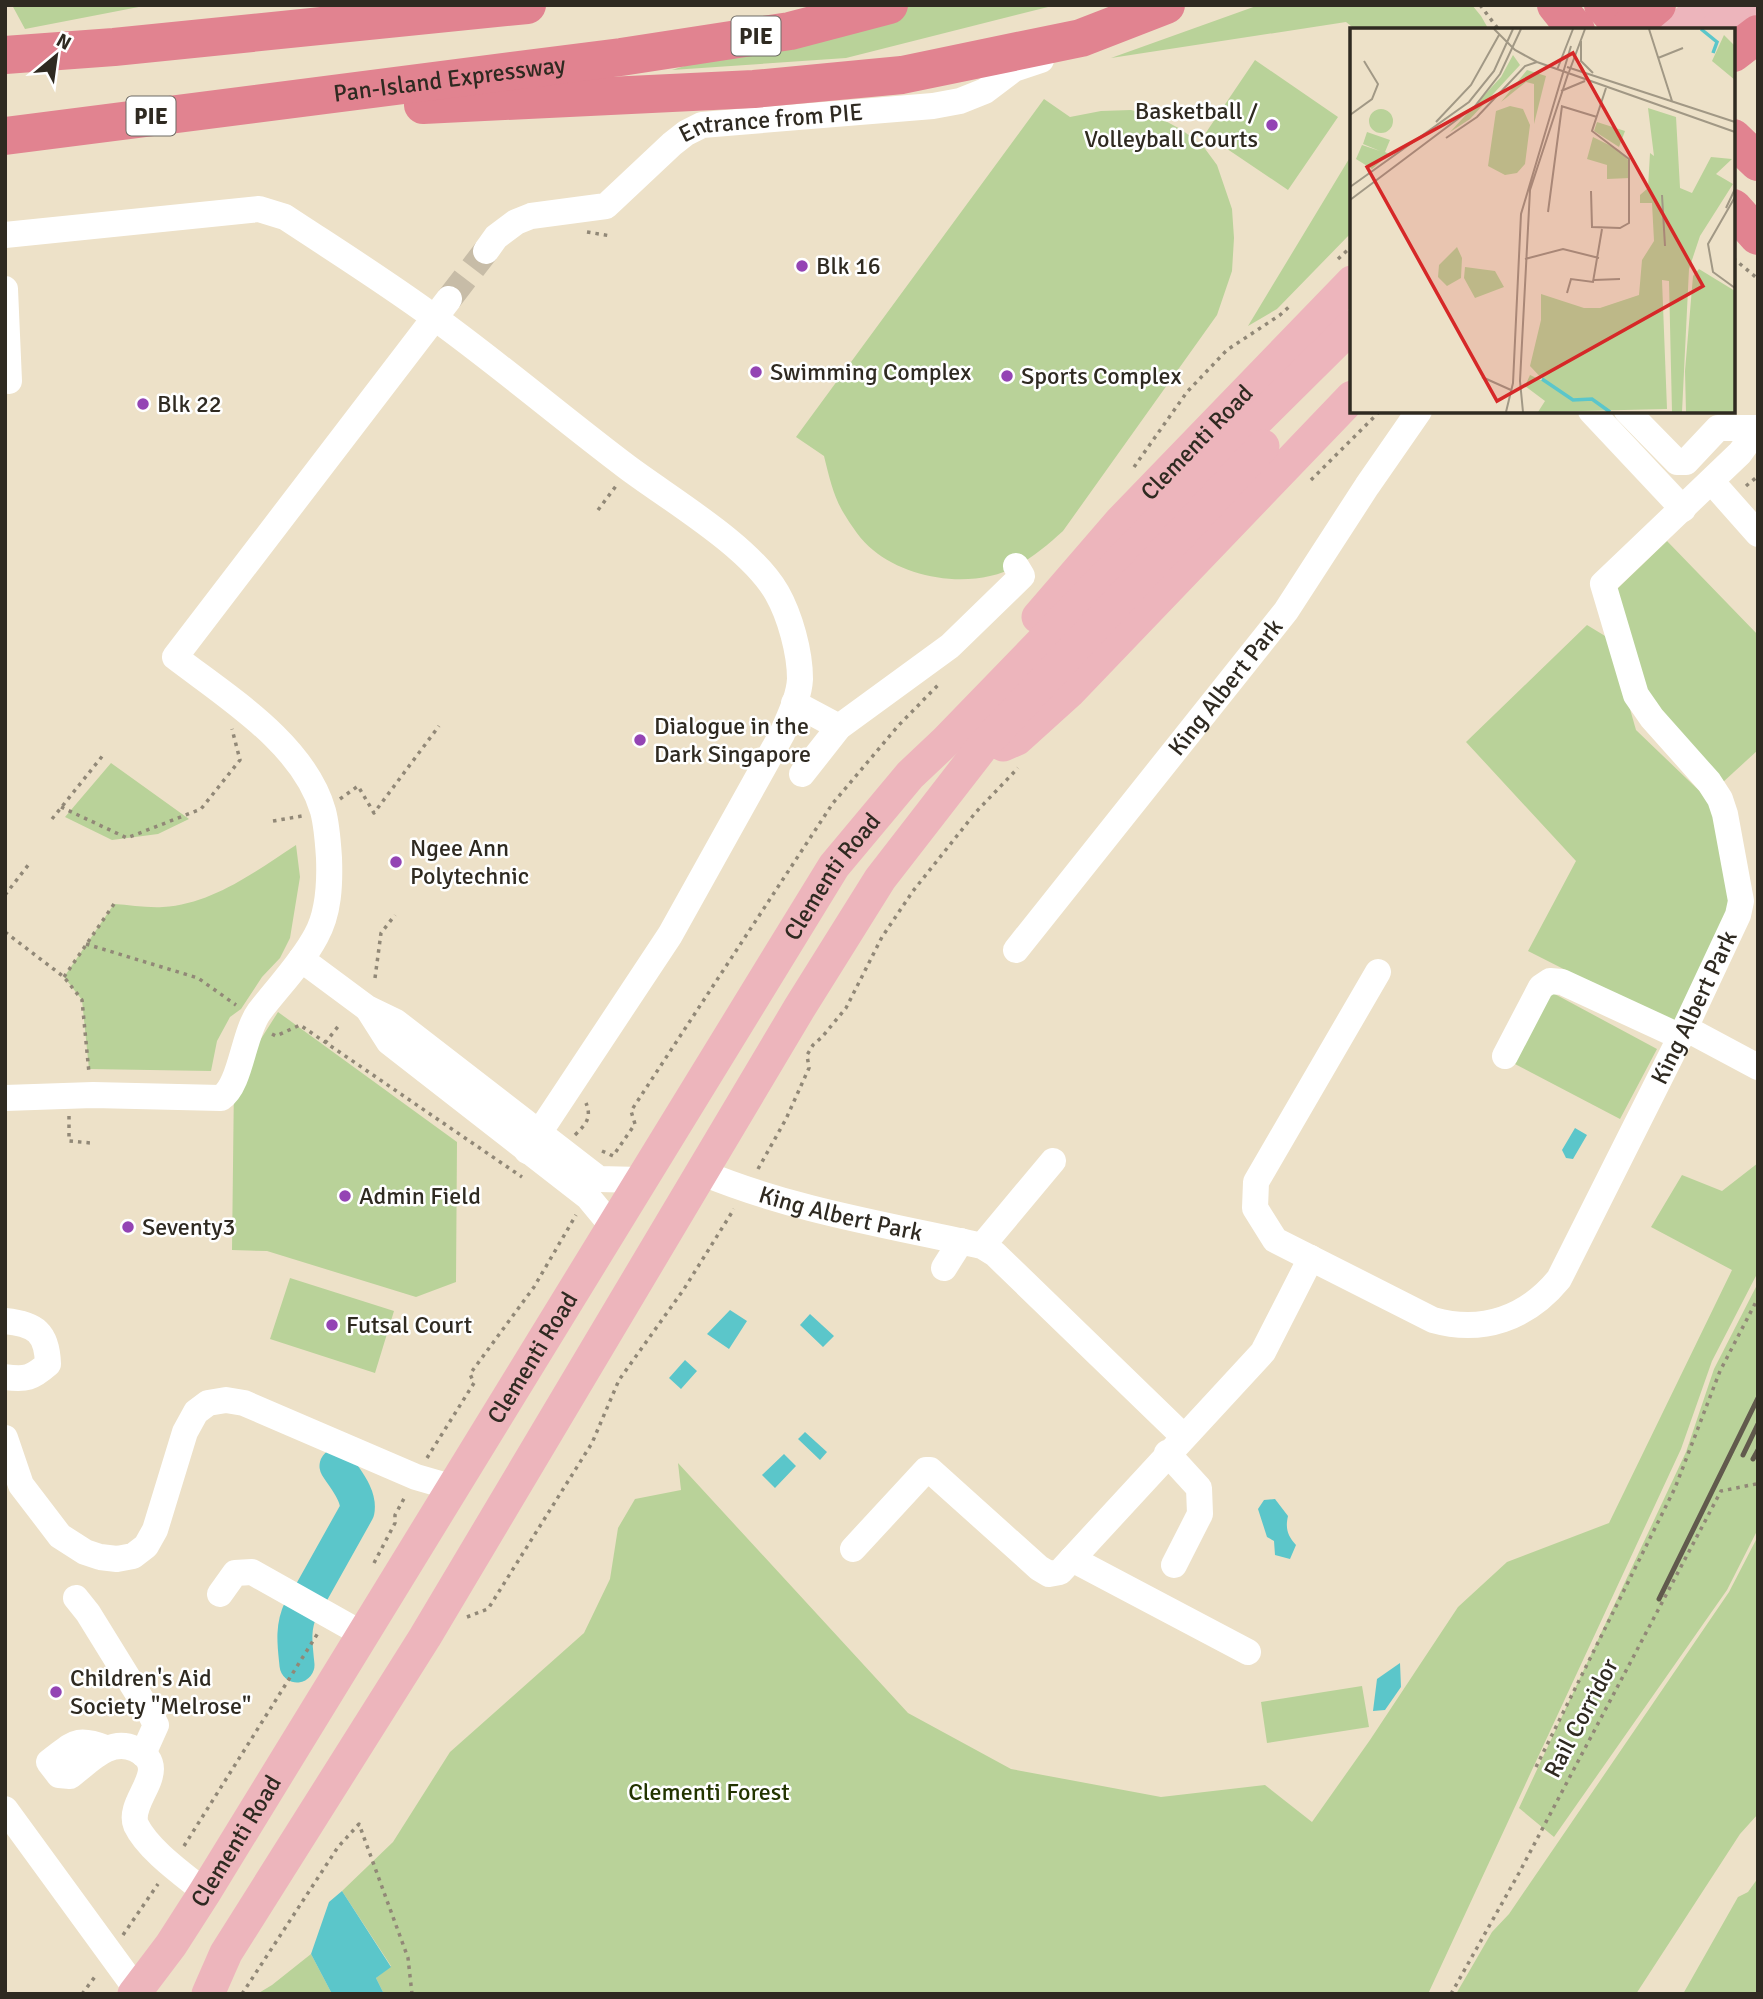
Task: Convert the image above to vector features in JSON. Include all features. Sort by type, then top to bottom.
[{"type":"highway","points":[[5,55],[128,46],[413,12],[527,5]]},
{"type":"highway","name":"Pan-Island Expressway","points":[[5,136],[634,55],[790,31],[889,5]]},
{"type":"highway","points":[[297,97],[348,108],[754,89],[902,75],[1082,38],[1166,5]]},
{"type":"highway","points":[[1537,5],[1538,28]]},
{"type":"highway","points":[[1556,5],[1574,28]]},
{"type":"highway","points":[[1603,5],[1625,28]]},
{"type":"highway","points":[[1629,28],[1657,5]]},
{"type":"highway","points":[[1735,51],[1758,34]]},
{"type":"highway","points":[[1735,140],[1758,162]]},
{"type":"highway","points":[[1735,210],[1758,236]]},
{"type":"highway","points":[[1735,229],[1758,242]]},
{"type":"main road","points":[[1679,28],[1705,5]]},
{"type":"main road","points":[[1717,28],[1743,5]]},
{"type":"main road","name":"Clementi Road","points":[[946,741],[955,714],[1120,522],[1343,273]]},
{"type":"main road","name":"Clementi Road","points":[[208,1994],[226,1953],[425,1637],[800,1007],[880,879],[983,746],[1350,328]]},
{"type":"main road","name":"Clementi Road","points":[[135,1992],[199,1902],[834,866],[910,775],[1258,435],[1350,360]]},
{"type":"main road","points":[[983,746],[1005,745],[1017,739],[1069,692],[1350,399]]},
{"type":"main road","points":[[254,1812],[269,1830],[316,1814]]},
{"type":"main road","points":[[199,1902],[216,1904],[227,1916],[226,1953]]},
{"type":"street","name":"Entrance from PIE","points":[[486,251],[496,237],[516,222],[531,216],[606,206],[685,133],[702,125],[933,106],[960,101],[985,91],[1014,69],[1068,51],[1082,38]]},
{"type":"street","points":[[5,235],[259,209],[285,217],[442,308],[629,468],[740,550],[761,571],[777,593],[789,623],[800,680],[782,734],[670,935],[534,1141]]},
{"type":"street","points":[[5,289],[9,381]]},
{"type":"street","points":[[5,1098],[81,1095],[221,1098],[229,1093],[256,1016],[301,960],[318,934],[330,891],[328,846],[323,812],[316,794],[297,760],[282,743],[175,657],[442,308]]},
{"type":"street","name":"King Albert Park","points":[[1016,950],[1286,611],[1418,413]]},
{"type":"street","points":[[1593,413],[1683,509]]},
{"type":"street","points":[[1629,413],[1677,462],[1686,462],[1718,428],[1758,428]]},
{"type":"street","name":"King Albert Park","points":[[1378,972],[1256,1182],[1255,1208],[1275,1240],[1433,1320],[1453,1326],[1490,1323],[1508,1318],[1530,1308],[1545,1296],[1559,1279],[1683,1033],[1741,901],[1720,799],[1709,782],[1652,718],[1636,695],[1603,584],[1712,481],[1749,452],[1758,428]]},
{"type":"street","points":[[1712,481],[1758,534]]},
{"type":"street","points":[[802,774],[839,727],[950,646],[1022,576],[1016,566]]},
{"type":"street","points":[[794,703],[839,727]]},
{"type":"street","points":[[301,960],[367,1007],[396,1022],[491,1098],[588,1197],[612,1226]]},
{"type":"street","points":[[1505,1056],[1541,988],[1550,981],[1562,982],[1758,1067]]},
{"type":"street","points":[[534,1141],[599,1179],[640,1180]]},
{"type":"street","points":[[944,1268],[1053,1161]]},
{"type":"street","name":"King Albert Park","points":[[703,1173],[782,1202],[971,1243],[995,1254],[1175,1445],[1199,1488],[1200,1514],[1174,1565]]},
{"type":"street","points":[[853,1549],[926,1470],[930,1470],[1039,1568],[1049,1574],[1060,1572],[1263,1352],[1311,1258]]},
{"type":"street","points":[[5,1321],[20,1322],[37,1329],[48,1346],[48,1364],[37,1374],[23,1380],[5,1377]]},
{"type":"street","points":[[5,1438],[20,1485],[60,1536],[100,1558],[133,1556],[146,1546],[155,1530],[185,1432],[196,1412],[208,1403],[226,1400],[244,1403],[416,1477],[454,1488]]},
{"type":"street","points":[[1072,1559],[1248,1652]]},
{"type":"street","points":[[220,1594],[235,1573],[252,1572],[364,1635]]},
{"type":"street","points":[[76,1598],[88,1613],[156,1725],[143,1754]]},
{"type":"street","points":[[106,1748],[123,1745],[143,1754],[151,1763],[151,1773],[134,1817],[137,1827],[199,1902]]},
{"type":"street","name":"Clementi Road","points":[[5,1809],[135,1992]]},
{"type":"path","points":[[1480,5],[1497,28]]},
{"type":"path","points":[[1343,273],[1350,252]]},
{"type":"path","points":[[1735,260],[1758,279]]},
{"type":"path","points":[[1156,439],[1187,392],[1227,351],[1280,316],[1298,298]]},
{"type":"path","points":[[1308,483],[1378,413]]},
{"type":"path","points":[[598,510],[629,468]]},
{"type":"path","points":[[61,807],[127,838],[201,809],[240,760],[230,722]]},
{"type":"path","points":[[374,813],[439,726]]},
{"type":"path","points":[[52,819],[104,754]]},
{"type":"path","points":[[463,1619],[488,1609],[592,1443],[619,1380],[684,1289],[746,1191],[786,1119],[809,1068],[807,1055],[846,1008],[882,937],[913,891],[976,812],[1021,764]]},
{"type":"path","points":[[5,895],[29,864]]},
{"type":"path","points":[[64,977],[114,904]]},
{"type":"path","points":[[375,978],[381,933],[395,915]]},
{"type":"path","points":[[5,932],[64,977],[82,1000],[81,1095],[69,1141],[91,1143]]},
{"type":"path","points":[[86,944],[198,978],[241,1008]]},
{"type":"path","points":[[325,1043],[340,1024]]},
{"type":"path","points":[[269,1031],[276,1036],[300,1025],[523,1177]]},
{"type":"path","points":[[371,1567],[396,1523],[396,1515],[416,1477],[474,1383],[470,1374],[534,1287],[577,1214]]},
{"type":"path","points":[[1536,1767],[1675,1488],[1720,1371],[1758,1298]]},
{"type":"path","name":"Rail Corridor","points":[[1451,1994],[1519,1873],[1721,1491],[1756,1484],[1758,1481]]},
{"type":"path","points":[[82,1994],[171,1865],[329,1615]]},
{"type":"path","points":[[242,1994],[338,1847],[359,1824],[408,1958],[412,1994]]},
{"type":"green space","points":[[12,5],[149,5],[25,29]]},
{"type":"green space","points":[[871,5],[1056,5],[846,58],[672,70]]},
{"type":"green space","points":[[1259,5],[1472,5],[1488,28],[1354,28],[1346,22],[1111,58]]},
{"type":"green space","name":"Basketball / Volleyball Courts","points":[[1255,60],[1338,117],[1288,190],[1205,134]]},
{"type":"green space","name":"Sports Complex","points":[[1044,99],[1070,117],[1101,111],[1131,110],[1160,118],[1203,146],[1217,165],[1232,209],[1232,271],[1217,315],[1063,531],[1029,558],[1000,573],[960,579],[928,576],[885,559],[864,542],[840,506],[824,456],[796,437]]},
{"type":"green space","points":[[1350,157],[1350,234],[1277,309],[1248,326]]},
{"type":"green space","points":[[1667,541],[1758,635],[1758,750],[1722,783],[1643,692],[1615,591]]},
{"type":"green space","points":[[1587,625],[1610,639],[1636,730],[1712,803],[1731,911],[1678,1027],[1528,951],[1576,861],[1466,742]]},
{"type":"green space","points":[[111,763],[189,819],[158,834],[112,840],[65,817]]},
{"type":"green space","points":[[296,845],[300,877],[290,938],[280,958],[262,977],[241,1009],[230,1017],[217,1041],[211,1071],[89,1069],[82,1000],[64,977],[114,904],[163,907],[199,900],[233,885]]},
{"type":"green space","points":[[1551,992],[1657,1049],[1620,1119],[1513,1063]]},
{"type":"green space","name":"Admin Field","points":[[278,1012],[457,1142],[456,1282],[416,1297],[267,1251],[232,1250],[234,1081]]},
{"type":"green space","name":"Clementi Forest","points":[[1758,1163],[1758,1272],[1712,1361],[1681,1449],[1428,1994],[384,1994],[376,1978],[391,1966],[342,1891],[393,1842],[450,1752],[584,1633],[610,1579],[618,1528],[635,1499],[681,1490],[678,1463],[908,1713],[1011,1769],[1161,1797],[1265,1785],[1312,1822],[1458,1607],[1507,1562],[1609,1523],[1732,1270],[1651,1227],[1682,1175],[1722,1191]]},
{"type":"green space","name":"Futsal Court","points":[[290,1278],[394,1311],[375,1373],[270,1339]]},
{"type":"green space","points":[[1758,1283],[1758,1529],[1727,1590],[1554,1837],[1519,1808],[1686,1452],[1714,1369]]},
{"type":"green space","points":[[1758,1536],[1758,1814],[1740,1834],[1636,1994],[1456,1994],[1492,1932],[1509,1914],[1729,1592]]},
{"type":"green space","points":[[1362,1686],[1369,1727],[1267,1743],[1261,1702]]},
{"type":"green space","points":[[1758,1878],[1758,1994],[1683,1994],[1738,1897],[1748,1892]]},
{"type":"green space","points":[[311,1954],[332,1994],[257,1994],[272,1985]]},
{"type":"water","points":[[1575,1128],[1587,1135],[1573,1159],[1566,1158],[1562,1150]]},
{"type":"water","points":[[730,1310],[747,1321],[729,1349],[707,1334]]},
{"type":"water","points":[[810,1314],[834,1336],[823,1347],[800,1325]]},
{"type":"water","points":[[685,1360],[697,1371],[681,1389],[669,1378]]},
{"type":"water","points":[[805,1432],[827,1452],[820,1460],[798,1439]]},
{"type":"water","points":[[784,1454],[796,1466],[775,1488],[762,1475]]},
{"type":"water","points":[[1275,1499],[1288,1516],[1288,1532],[1296,1545],[1290,1559],[1275,1555],[1274,1541],[1267,1537],[1258,1509],[1264,1500]]},
{"type":"water","points":[[1400,1663],[1401,1687],[1385,1710],[1373,1711],[1377,1679]]},
{"type":"water","points":[[342,1891],[391,1967],[376,1978],[384,1994],[332,1994],[311,1954],[329,1902]]},
{"type":"waterway","points":[[310,1595],[357,1511],[354,1493],[337,1466]]},
{"type":"waterway","points":[[297,1665],[295,1630],[301,1609]]},
{"type":"tunnel","points":[[449,299],[486,251]]},
{"type":"railway","points":[[1659,1599],[1758,1398]]},
{"type":"railway","points":[[1743,1455],[1758,1424]]},
{"type":"railway","points":[[1753,1459],[1758,1450]]},
{"type":"place","name":"Basketball / Volleyball Courts","points":[[1272,125]]},
{"type":"place","name":"Blk 16","points":[[802,266]]},
{"type":"place","name":"Swimming Complex","points":[[756,372]]},
{"type":"place","name":"Sports Complex","points":[[1007,376]]},
{"type":"place","name":"Blk 22","points":[[143,404]]},
{"type":"place","name":"Dialogue in the Dark Singapore","points":[[640,740]]},
{"type":"place","name":"Ngee Ann Polytechnic","points":[[396,862]]},
{"type":"place","name":"Admin Field","points":[[345,1196]]},
{"type":"place","name":"Seventy3","points":[[128,1227]]},
{"type":"place","name":"Futsal Court","points":[[332,1325]]},
{"type":"place","name":"Children's Aid Society \"Melrose\"","points":[[56,1692]]}]
